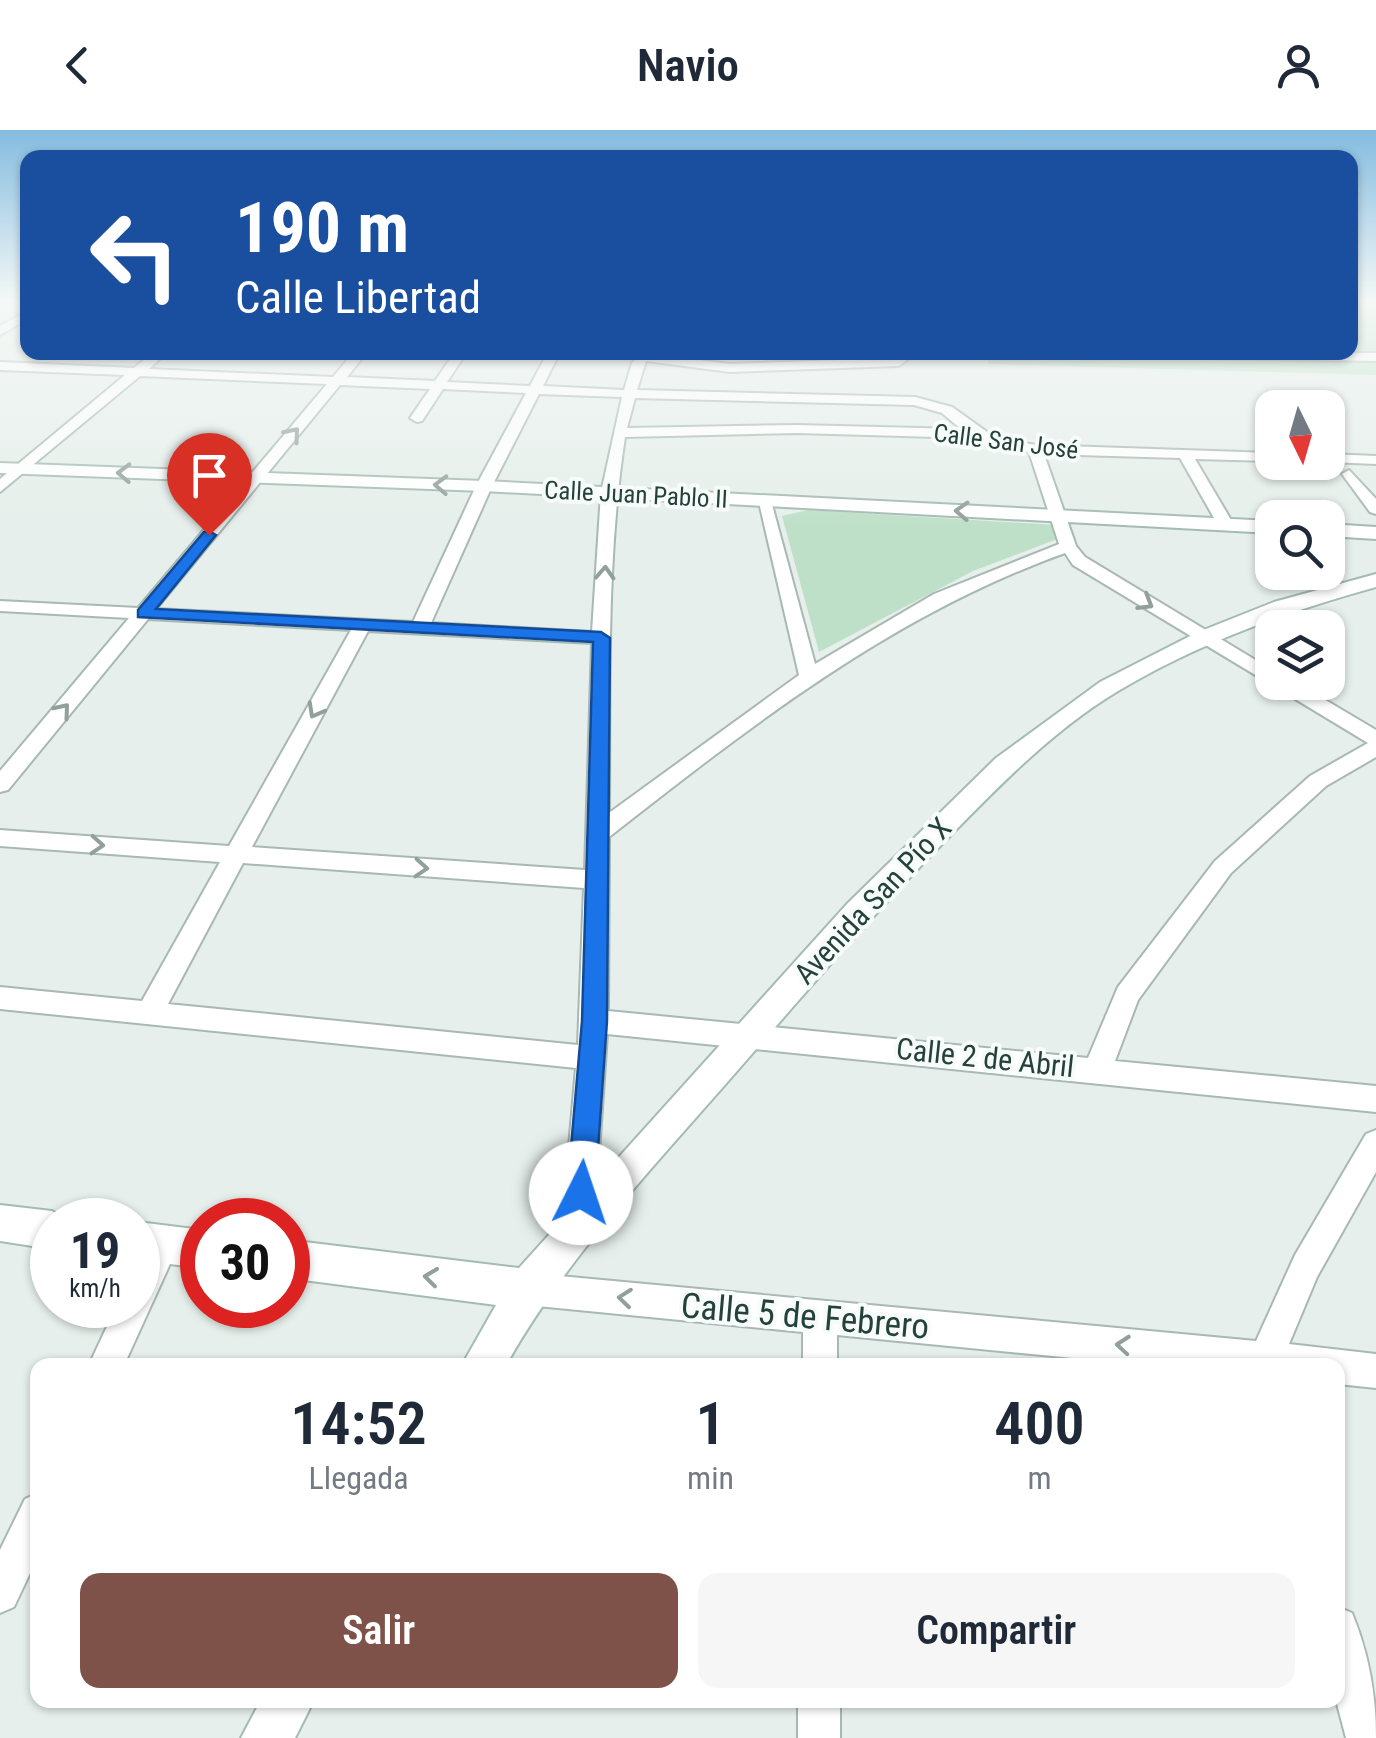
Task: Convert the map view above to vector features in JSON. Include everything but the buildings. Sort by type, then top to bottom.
[{"type":"street","points":[[0,488],[133,375]]},
{"type":"street","points":[[205,375],[632,394],[915,401],[960,416],[975,434]]},
{"type":"street","points":[[0,785],[343,375]]},
{"type":"street","points":[[417,418],[446,375]]},
{"type":"street","points":[[419,629],[484,486],[542,375]]},
{"type":"street","points":[[578,1226],[594,1021],[601,638],[609,494],[619,433],[636,375]]},
{"type":"street","name":"Calle San José","points":[[619,433],[780,427],[975,434],[990,441],[1035,449],[1255,456]]},
{"type":"street","points":[[1035,449],[1068,546],[1079,561],[1255,668]]},
{"type":"street","points":[[1185,454],[1226,524]]},
{"type":"street","points":[[1345,459],[1376,460]]},
{"type":"street","name":"Calle Juan Pablo II","points":[[0,468],[484,486],[1255,526]]},
{"type":"street","points":[[1349,474],[1376,509]]},
{"type":"street","points":[[764,500],[808,674]]},
{"type":"street","points":[[1345,531],[1376,533]]},
{"type":"street","points":[[600,832],[808,674],[957,588],[1068,546]]},
{"type":"street","name":"Avenida San Pío X","points":[[487,1358],[527,1289],[578,1226],[857,912],[1005,764],[1108,687],[1204,638],[1298,602],[1376,580]]},
{"type":"street","points":[[0,606],[601,638]]},
{"type":"street","points":[[149,1013],[362,626]]},
{"type":"street","points":[[1310,700],[1376,739]]},
{"type":"street","points":[[1097,1070],[1127,995],[1223,867],[1318,781],[1376,748]]},
{"type":"street","points":[[0,838],[599,880]]},
{"type":"street","points":[[0,998],[592,1058]]},
{"type":"street","name":"Calle 2 de Abril","points":[[594,1021],[1376,1099]]},
{"type":"street","points":[[1267,1358],[1306,1266],[1376,1144]]},
{"type":"street","points":[[0,1224],[30,1227]]},
{"type":"street","name":"Calle 5 de Febrero","points":[[310,1262],[527,1289],[1235,1358]]},
{"type":"street","points":[[820,1318],[820,1358]]},
{"type":"street","points":[[109,1358],[123,1328]]},
{"type":"street","points":[[1345,1368],[1376,1372]]},
{"type":"street","points":[[0,1593],[30,1529]]},
{"type":"street","points":[[1345,1653],[1367,1738]]},
{"type":"street","points":[[266,1738],[284,1708]]},
{"type":"street","points":[[819,1708],[819,1738]]},
{"type":"green space","points":[[808,510],[1056,525],[1065,536],[973,571],[819,652],[782,516]]},
{"type":"route","points":[[209,535],[144,614],[601,638],[594,1021],[581,1193]]}]
